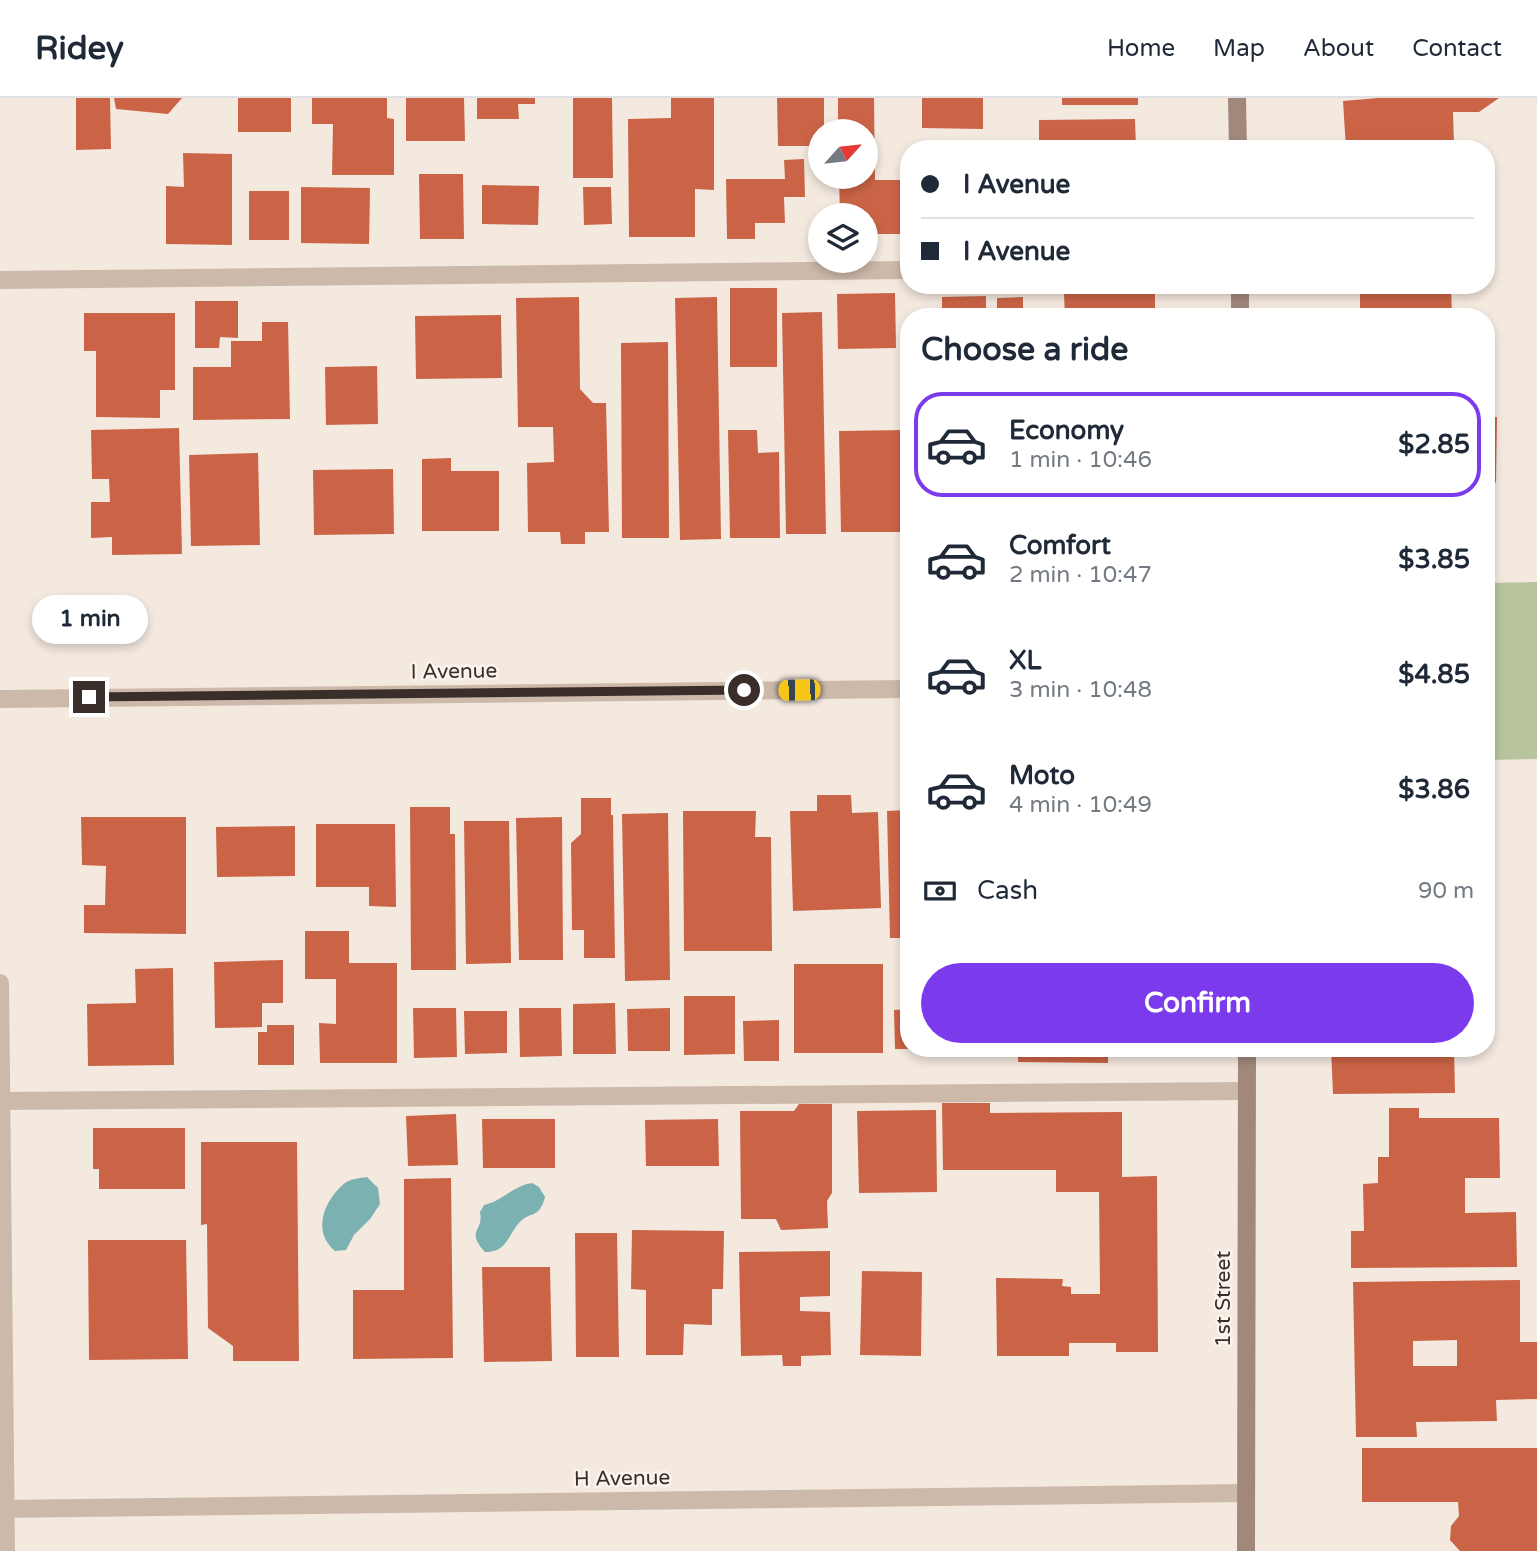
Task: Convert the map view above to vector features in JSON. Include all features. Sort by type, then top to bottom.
[{"type":"main road","points":[[1237,98],[1238,140]]},
{"type":"main road","name":"1st Street","points":[[1247,1057],[1247,1551]]},
{"type":"street","points":[[0,280],[900,270]]},
{"type":"street","name":"I Avenue","points":[[0,699],[900,689]]},
{"type":"street","points":[[0,983],[3,1509],[6,1551]]},
{"type":"street","points":[[1,1101],[1247,1091]]},
{"type":"street","name":"H Avenue","points":[[3,1509],[1245,1493]]},
{"type":"green space","points":[[1537,582],[1537,759],[1495,760],[1495,583]]},
{"type":"water","points":[[367,1177],[378,1188],[380,1204],[354,1235],[346,1250],[335,1251],[328,1243],[322,1226],[326,1207],[345,1183]]},
{"type":"water","points":[[532,1183],[539,1187],[545,1197],[540,1209],[518,1224],[502,1247],[485,1252],[476,1239],[480,1212],[484,1205]]},
{"type":"building","points":[[76,98],[110,98],[111,149],[76,150]]},
{"type":"building","points":[[114,98],[182,98],[168,114],[116,109]]},
{"type":"building","points":[[238,98],[291,98],[291,132],[238,132]]},
{"type":"building","points":[[312,98],[387,98],[387,118],[394,119],[394,175],[332,175],[333,124],[312,124]]},
{"type":"building","points":[[406,98],[464,98],[465,141],[406,141]]},
{"type":"building","points":[[477,98],[535,98],[535,104],[518,104],[519,119],[477,119]]},
{"type":"building","points":[[573,98],[612,98],[613,178],[573,178]]},
{"type":"building","points":[[671,98],[714,98],[714,190],[695,189],[695,237],[629,237],[628,119],[671,118]]},
{"type":"building","points":[[777,98],[824,98],[824,119],[808,119],[808,146],[778,146]]},
{"type":"building","points":[[838,98],[874,98],[874,119],[838,119]]},
{"type":"building","points":[[922,98],[983,98],[983,129],[922,128]]},
{"type":"building","points":[[1062,98],[1138,98],[1138,105],[1062,105]]},
{"type":"building","points":[[1378,98],[1499,98],[1479,112],[1453,112],[1454,140],[1345,140],[1343,101]]},
{"type":"building","points":[[1135,119],[1136,140],[1039,140],[1039,120]]},
{"type":"building","points":[[183,153],[232,154],[232,245],[166,244],[166,186],[184,187]]},
{"type":"building","points":[[804,159],[805,197],[784,197],[785,223],[755,223],[755,239],[727,239],[726,179],[785,179],[784,160]]},
{"type":"building","points":[[419,174],[463,174],[464,239],[420,239]]},
{"type":"building","points":[[878,180],[900,180],[900,234],[878,234],[878,203],[840,203],[839,189],[878,189]]},
{"type":"building","points":[[482,185],[539,186],[538,225],[482,224]]},
{"type":"building","points":[[301,187],[370,188],[369,244],[301,243]]},
{"type":"building","points":[[583,187],[611,187],[612,224],[584,225]]},
{"type":"building","points":[[249,191],[289,191],[289,240],[249,240]]},
{"type":"building","points":[[730,288],[777,288],[777,367],[730,367]]},
{"type":"building","points":[[895,293],[896,348],[838,349],[837,294]]},
{"type":"building","points":[[1064,294],[1155,294],[1155,308],[1065,308]]},
{"type":"building","points":[[1360,294],[1451,294],[1452,308],[1360,308]]},
{"type":"building","points":[[986,296],[986,308],[942,308],[942,297]]},
{"type":"building","points":[[579,297],[580,389],[593,403],[606,403],[609,532],[585,532],[585,544],[561,544],[560,532],[528,532],[527,463],[554,462],[553,427],[518,427],[516,298]]},
{"type":"building","points":[[717,297],[721,539],[680,540],[675,298]]},
{"type":"building","points":[[1023,297],[1023,308],[997,308],[997,298]]},
{"type":"building","points":[[195,301],[238,301],[238,338],[220,337],[219,348],[195,348]]},
{"type":"building","points":[[822,312],[826,534],[786,534],[782,313]]},
{"type":"building","points":[[84,313],[175,313],[175,390],[160,390],[160,418],[96,417],[96,351],[84,351]]},
{"type":"building","points":[[501,315],[502,378],[416,379],[415,316]]},
{"type":"building","points":[[262,322],[288,322],[290,419],[193,420],[193,367],[231,367],[231,341],[262,341]]},
{"type":"building","points":[[668,342],[669,538],[622,538],[621,343]]},
{"type":"building","points":[[377,366],[378,424],[326,425],[325,367]]},
{"type":"building","points":[[1495,417],[1497,417],[1496,482]]},
{"type":"building","points":[[179,428],[182,554],[112,555],[112,537],[91,538],[91,502],[110,502],[109,479],[92,479],[91,430]]},
{"type":"building","points":[[728,430],[757,430],[758,453],[779,452],[780,538],[730,538]]},
{"type":"building","points":[[900,430],[900,532],[841,532],[839,431]]},
{"type":"building","points":[[258,453],[260,545],[191,546],[189,455]]},
{"type":"building","points":[[451,458],[451,471],[499,471],[499,531],[422,531],[422,459]]},
{"type":"building","points":[[393,469],[394,534],[314,535],[313,470]]},
{"type":"building","points":[[817,795],[851,795],[852,813],[878,812],[881,908],[793,911],[790,811],[817,811]]},
{"type":"building","points":[[581,798],[611,798],[615,958],[584,958],[584,930],[572,930],[571,843],[581,834]]},
{"type":"building","points":[[410,807],[450,807],[450,834],[455,834],[456,970],[411,970]]},
{"type":"building","points":[[900,810],[900,938],[890,938],[887,811]]},
{"type":"building","points":[[683,811],[756,811],[755,837],[771,837],[772,951],[684,951]]},
{"type":"building","points":[[668,813],[670,980],[625,981],[622,814]]},
{"type":"building","points":[[81,817],[186,817],[186,934],[84,933],[84,905],[105,905],[106,866],[82,865]]},
{"type":"building","points":[[562,817],[563,960],[519,960],[516,818]]},
{"type":"building","points":[[464,821],[509,821],[511,963],[466,964]]},
{"type":"building","points":[[316,824],[395,824],[396,907],[369,906],[369,887],[316,887]]},
{"type":"building","points":[[295,826],[295,876],[217,877],[216,827]]},
{"type":"building","points":[[305,931],[349,931],[349,963],[397,963],[397,1063],[320,1063],[319,1023],[336,1024],[336,979],[305,979]]},
{"type":"building","points":[[283,960],[283,1003],[262,1003],[262,1027],[215,1028],[214,962]]},
{"type":"building","points":[[794,964],[883,964],[883,1053],[794,1053]]},
{"type":"building","points":[[173,968],[174,1065],[88,1066],[87,1004],[136,1003],[135,969]]},
{"type":"building","points":[[684,996],[735,996],[735,1054],[684,1055]]},
{"type":"building","points":[[615,1003],[616,1054],[573,1054],[573,1004]]},
{"type":"building","points":[[413,1008],[456,1008],[457,1057],[414,1058]]},
{"type":"building","points":[[519,1008],[561,1008],[562,1056],[520,1057]]},
{"type":"building","points":[[670,1008],[670,1051],[628,1051],[627,1009]]},
{"type":"building","points":[[894,1010],[900,1010],[900,1049],[895,1049]]},
{"type":"building","points":[[464,1011],[507,1011],[507,1053],[465,1054]]},
{"type":"building","points":[[779,1020],[779,1061],[744,1061],[743,1021]]},
{"type":"building","points":[[267,1025],[294,1025],[294,1065],[258,1065],[258,1032],[267,1032]]},
{"type":"building","points":[[1018,1057],[1108,1057],[1108,1063],[1018,1062]]},
{"type":"building","points":[[1331,1057],[1454,1057],[1455,1093],[1333,1094]]},
{"type":"building","points":[[942,1103],[990,1103],[990,1113],[1122,1112],[1122,1177],[1157,1176],[1158,1352],[1116,1352],[1116,1343],[1069,1343],[1069,1356],[997,1356],[996,1278],[1063,1279],[1062,1286],[1071,1287],[1071,1294],[1100,1294],[1099,1192],[1056,1192],[1056,1170],[943,1170]]},
{"type":"building","points":[[799,1104],[832,1104],[832,1193],[827,1201],[828,1228],[781,1230],[776,1219],[741,1219],[740,1111],[794,1111]]},
{"type":"building","points":[[1389,1108],[1419,1108],[1419,1118],[1499,1118],[1500,1178],[1465,1178],[1465,1213],[1516,1212],[1517,1267],[1351,1268],[1351,1231],[1364,1231],[1363,1184],[1378,1183],[1378,1157],[1389,1157]]},
{"type":"building","points":[[936,1110],[937,1192],[859,1193],[857,1111]]},
{"type":"building","points":[[456,1114],[458,1165],[408,1166],[406,1116]]},
{"type":"building","points":[[482,1119],[555,1119],[555,1168],[483,1168]]},
{"type":"building","points":[[718,1119],[719,1166],[646,1166],[645,1120]]},
{"type":"building","points":[[93,1128],[185,1128],[185,1189],[99,1189],[99,1169],[93,1169]]},
{"type":"building","points":[[201,1142],[297,1142],[299,1361],[233,1361],[233,1346],[208,1328],[207,1224],[201,1225]]},
{"type":"building","points":[[451,1178],[453,1358],[353,1359],[353,1290],[404,1290],[404,1179]]},
{"type":"building","points":[[632,1230],[724,1231],[723,1289],[712,1289],[712,1325],[684,1324],[683,1355],[646,1355],[646,1290],[631,1289]]},
{"type":"building","points":[[575,1233],[617,1233],[619,1357],[576,1357]]},
{"type":"building","points":[[88,1240],[186,1240],[188,1359],[89,1360]]},
{"type":"building","points":[[830,1251],[830,1296],[800,1297],[800,1311],[830,1312],[831,1355],[801,1356],[801,1366],[783,1366],[782,1355],[741,1356],[739,1252]]},
{"type":"building","points":[[482,1267],[550,1267],[552,1361],[484,1362]]},
{"type":"building","points":[[862,1271],[922,1272],[921,1356],[860,1355]]},
{"type":"building","points":[[1520,1280],[1520,1342],[1537,1342],[1537,1399],[1496,1400],[1497,1421],[1416,1422],[1417,1437],[1356,1437],[1353,1282]],"holes":[[[1457,1340],[1457,1366],[1413,1366],[1413,1341]]]},
{"type":"building","points":[[1362,1448],[1537,1448],[1537,1551],[1460,1551],[1450,1540],[1451,1526],[1459,1516],[1458,1502],[1362,1502]]},
{"type":"route","points":[[89,697],[744,690]]}]
